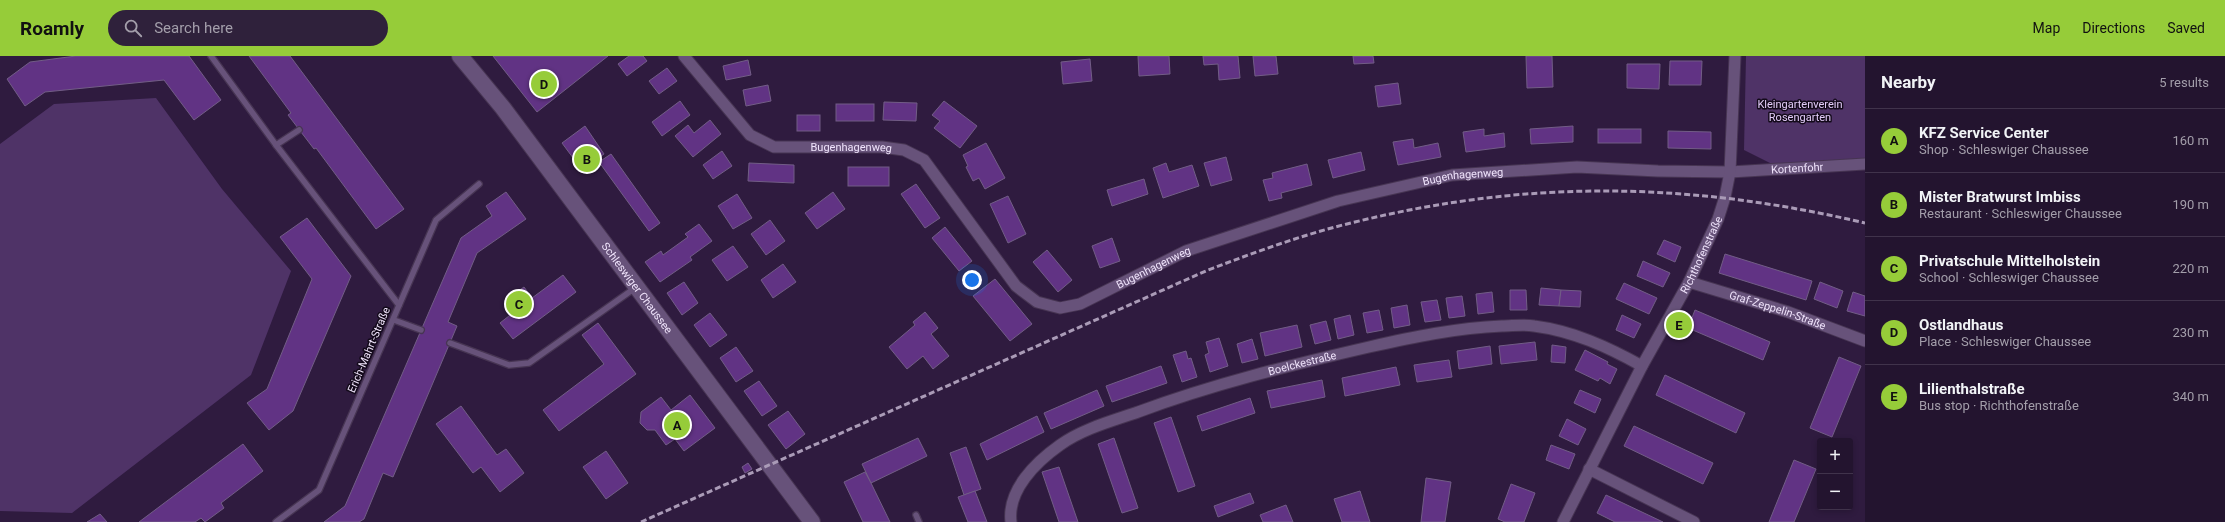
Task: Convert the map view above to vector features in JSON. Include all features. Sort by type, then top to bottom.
[{"type":"main road","name":"Schleswiger Chaussee","points":[[460,56],[503,108],[635,288],[812,522]]},
{"type":"street","name":"Bugenhagenweg","points":[[684,56],[750,135],[774,147],[882,147],[904,150],[924,160],[1016,286],[1037,302],[1060,308],[1080,304],[1186,251],[1338,201],[1452,175],[1577,167],[1658,171],[1730,172]]},
{"type":"street","name":"Richthofenstraße","points":[[1563,522],[1642,366],[1689,282],[1718,219],[1726,197],[1730,172],[1735,56]]},
{"type":"street","name":"Kortenfohr","points":[[1730,172],[1865,164]]},
{"type":"street","name":"Graf-Zeppelin-Straße","points":[[1689,282],[1788,312],[1865,341]]},
{"type":"street","name":"Boelckestraße","points":[[1011,522],[1010,514],[1017,490],[1040,460],[1061,444],[1095,427],[1181,396],[1289,366],[1440,331],[1533,325],[1576,335],[1614,350],[1642,366]]},
{"type":"street","points":[[1589,469],[1694,522]]},
{"type":"lane","points":[[211,56],[276,145],[399,305]]},
{"type":"lane","points":[[276,145],[299,130]]},
{"type":"lane","name":"Erich-Mahrt-Straße","points":[[276,522],[319,490],[394,320],[436,220],[479,184]]},
{"type":"lane","points":[[450,343],[509,365],[528,362],[635,288]]},
{"type":"lane","points":[[394,320],[421,330]]},
{"type":"lane","points":[[916,516],[919,522]]},
{"type":"green space","name":"Kleingartenverein Rosengarten","points":[[1746,56],[1865,56],[1865,159],[1778,167],[1744,150]]},
{"type":"green space","points":[[156,98],[222,189],[291,271],[251,375],[72,513],[0,511],[0,144],[54,104]]},
{"type":"building","points":[[76,56],[189,56],[221,100],[194,120],[164,80],[45,92],[25,106],[7,79],[30,62]]},
{"type":"building","points":[[249,56],[290,56],[404,209],[376,229],[316,148],[314,149],[288,115],[291,113]]},
{"type":"building","points":[[493,56],[608,56],[537,112]]},
{"type":"building","points":[[629,56],[643,56],[647,61],[627,76],[618,64]]},
{"type":"building","points":[[1138,56],[1169,56],[1170,74],[1139,76]]},
{"type":"building","points":[[1203,56],[1238,56],[1240,78],[1219,80],[1218,64],[1204,65]]},
{"type":"building","points":[[1253,56],[1276,56],[1278,74],[1255,76]]},
{"type":"building","points":[[1353,56],[1373,56],[1374,63],[1354,64]]},
{"type":"building","points":[[1526,56],[1552,56],[1553,87],[1527,88]]},
{"type":"building","points":[[1090,59],[1092,81],[1063,84],[1061,62]]},
{"type":"building","points":[[748,60],[751,75],[726,80],[723,66]]},
{"type":"building","points":[[1670,61],[1702,61],[1701,85],[1669,85]]},
{"type":"building","points":[[1627,64],[1660,64],[1659,89],[1627,88]]},
{"type":"building","points":[[667,68],[677,81],[659,94],[649,81]]},
{"type":"building","points":[[1398,83],[1401,104],[1378,107],[1375,86]]},
{"type":"building","points":[[768,85],[771,101],[746,106],[743,90]]},
{"type":"building","points":[[680,101],[690,115],[662,136],[652,122]]},
{"type":"building","points":[[944,101],[977,126],[960,148],[934,128],[940,121],[932,115]]},
{"type":"building","points":[[884,102],[917,103],[916,121],[883,120]]},
{"type":"building","points":[[836,104],[874,104],[874,121],[836,121]]},
{"type":"building","points":[[797,115],[820,115],[820,131],[797,131]]},
{"type":"building","points":[[710,120],[721,134],[693,157],[675,136],[688,125],[694,133]]},
{"type":"building","points":[[585,126],[604,154],[582,170],[562,143]]},
{"type":"building","points":[[1573,126],[1573,142],[1531,144],[1530,129]]},
{"type":"building","points":[[1484,129],[1484,136],[1504,133],[1505,147],[1466,152],[1463,132]]},
{"type":"building","points":[[1598,129],[1641,129],[1641,143],[1598,143]]},
{"type":"building","points":[[1668,131],[1711,132],[1711,149],[1668,148]]},
{"type":"building","points":[[1413,139],[1414,148],[1438,143],[1441,157],[1398,165],[1393,142]]},
{"type":"building","points":[[986,143],[1005,178],[985,189],[979,178],[973,181],[966,167],[968,166],[963,155]]},
{"type":"building","points":[[722,151],[732,166],[713,179],[703,165]]},
{"type":"building","points":[[1361,152],[1365,170],[1333,178],[1328,160]]},
{"type":"building","points":[[611,154],[660,223],[649,231],[599,162]]},
{"type":"building","points":[[1226,157],[1232,180],[1211,186],[1204,163]]},
{"type":"building","points":[[749,163],[794,165],[794,183],[748,181]]},
{"type":"building","points":[[1166,163],[1169,172],[1192,165],[1199,186],[1163,198],[1153,168]]},
{"type":"building","points":[[1307,164],[1312,185],[1281,193],[1282,198],[1269,201],[1263,180],[1273,178],[1272,173]]},
{"type":"building","points":[[848,167],[889,167],[889,186],[848,186]]},
{"type":"building","points":[[1144,179],[1148,194],[1112,206],[1107,190]]},
{"type":"building","points":[[916,184],[940,218],[925,228],[901,194]]},
{"type":"building","points":[[506,192],[526,219],[477,253],[448,322],[457,326],[393,477],[383,473],[364,519],[359,522],[324,522],[345,506],[461,238],[492,216],[486,206]]},
{"type":"building","points":[[833,192],[845,209],[817,229],[805,213]]},
{"type":"building","points":[[737,194],[752,218],[733,229],[718,206]]},
{"type":"building","points":[[1008,196],[1026,234],[1008,243],[990,204]]},
{"type":"building","points":[[307,218],[351,276],[293,411],[269,430],[247,403],[267,389],[312,279],[280,237]]},
{"type":"building","points":[[770,220],[785,241],[766,255],[751,234]]},
{"type":"building","points":[[699,224],[712,241],[690,257],[692,260],[660,282],[645,262],[661,251],[663,255],[688,237],[685,234]]},
{"type":"building","points":[[945,227],[972,261],[959,271],[932,238]]},
{"type":"building","points":[[1112,238],[1120,261],[1100,268],[1092,246]]},
{"type":"building","points":[[1664,240],[1681,247],[1675,262],[1657,254]]},
{"type":"building","points":[[733,246],[748,267],[727,281],[712,260]]},
{"type":"building","points":[[1047,250],[1072,280],[1058,292],[1033,262]]},
{"type":"building","points":[[1725,254],[1812,281],[1806,300],[1719,273]]},
{"type":"building","points":[[1643,261],[1670,273],[1663,287],[1637,276]]},
{"type":"building","points":[[783,264],[796,282],[773,298],[761,280]]},
{"type":"building","points":[[563,275],[576,292],[513,339],[500,323],[514,312],[505,300],[524,287],[532,298]]},
{"type":"building","points":[[995,279],[1032,324],[1010,341],[973,296]]},
{"type":"building","points":[[684,282],[698,303],[682,315],[667,293]]},
{"type":"building","points":[[1820,282],[1843,291],[1837,308],[1814,299]]},
{"type":"building","points":[[1624,283],[1657,298],[1649,314],[1616,299]]},
{"type":"building","points":[[1541,288],[1561,290],[1559,306],[1539,305]]},
{"type":"building","points":[[1510,290],[1526,290],[1527,310],[1510,310]]},
{"type":"building","points":[[1561,290],[1581,291],[1580,307],[1559,306]]},
{"type":"building","points":[[1492,292],[1494,312],[1478,314],[1476,294]]},
{"type":"building","points":[[1853,292],[1865,296],[1865,316],[1847,311]]},
{"type":"building","points":[[1462,296],[1465,316],[1449,318],[1446,298]]},
{"type":"building","points":[[1437,300],[1441,320],[1425,322],[1421,302]]},
{"type":"building","points":[[1407,305],[1410,325],[1394,328],[1391,308]]},
{"type":"building","points":[[1379,310],[1383,330],[1367,333],[1363,313]]},
{"type":"building","points":[[1695,310],[1770,342],[1763,360],[1688,328]]},
{"type":"building","points":[[925,312],[938,328],[931,334],[949,356],[933,369],[923,356],[907,369],[889,347],[915,325],[913,322]]},
{"type":"building","points":[[710,313],[727,335],[710,347],[694,325]]},
{"type":"building","points":[[1350,315],[1354,335],[1338,339],[1334,319]]},
{"type":"building","points":[[1622,315],[1641,324],[1634,338],[1616,330]]},
{"type":"building","points":[[1326,321],[1331,340],[1315,344],[1310,325]]},
{"type":"building","points":[[598,323],[636,374],[559,431],[543,410],[604,364],[582,335]]},
{"type":"building","points":[[1297,325],[1302,347],[1265,356],[1260,333]]},
{"type":"building","points":[[1219,338],[1228,366],[1210,372],[1205,355],[1209,353],[1206,342]]},
{"type":"building","points":[[1252,339],[1258,359],[1242,363],[1237,344]]},
{"type":"building","points":[[1535,342],[1537,360],[1501,364],[1499,346]]},
{"type":"building","points":[[1552,345],[1566,347],[1565,363],[1551,362]]},
{"type":"building","points":[[1490,346],[1492,364],[1459,369],[1457,351]]},
{"type":"building","points":[[736,347],[753,371],[736,382],[720,358]]},
{"type":"building","points":[[1585,350],[1608,362],[1607,364],[1617,369],[1610,384],[1600,378],[1598,381],[1575,370]]},
{"type":"building","points":[[1186,351],[1188,359],[1191,358],[1197,377],[1182,382],[1173,355]]},
{"type":"building","points":[[1839,357],[1861,366],[1832,437],[1810,428]]},
{"type":"building","points":[[1449,360],[1452,377],[1417,382],[1414,365]]},
{"type":"building","points":[[1161,366],[1167,383],[1112,402],[1106,386]]},
{"type":"building","points":[[1396,367],[1400,385],[1345,396],[1342,378]]},
{"type":"building","points":[[1665,375],[1745,413],[1736,433],[1656,395]]},
{"type":"building","points":[[1322,380],[1325,397],[1271,408],[1267,391]]},
{"type":"building","points":[[759,381],[777,406],[762,416],[744,391]]},
{"type":"building","points":[[1097,390],[1104,406],[1051,429],[1044,413]]},
{"type":"building","points":[[1580,390],[1601,399],[1595,413],[1574,403]]},
{"type":"building","points":[[690,395],[715,428],[684,451],[675,439],[666,445],[655,430],[647,430],[640,423],[641,412],[661,397],[671,410]]},
{"type":"building","points":[[1250,398],[1255,413],[1202,431],[1197,416]]},
{"type":"building","points":[[461,406],[497,455],[506,449],[524,473],[500,492],[481,467],[473,473],[436,424]]},
{"type":"building","points":[[788,411],[805,434],[786,449],[768,425]]},
{"type":"building","points":[[1037,416],[1044,432],[987,460],[980,444]]},
{"type":"building","points":[[1171,417],[1195,486],[1178,492],[1154,423]]},
{"type":"building","points":[[1567,419],[1586,429],[1578,445],[1559,436]]},
{"type":"building","points":[[1634,426],[1713,463],[1703,484],[1624,446]]},
{"type":"building","points":[[918,438],[927,456],[871,483],[862,464]]},
{"type":"building","points":[[1114,438],[1138,508],[1122,513],[1098,444]]},
{"type":"building","points":[[243,444],[263,471],[221,503],[224,508],[205,522],[201,518],[195,522],[139,522]]},
{"type":"building","points":[[1551,445],[1575,454],[1569,469],[1546,460]]},
{"type":"building","points":[[966,447],[981,489],[964,495],[950,453]]},
{"type":"building","points":[[606,451],[628,483],[606,499],[583,467]]},
{"type":"building","points":[[1794,460],[1816,469],[1794,522],[1769,522]]},
{"type":"building","points":[[748,463],[752,469],[745,473],[742,467]]},
{"type":"building","points":[[1059,467],[1078,522],[1059,522],[1042,472]]},
{"type":"building","points":[[865,472],[890,522],[863,522],[844,482]]},
{"type":"building","points":[[1426,478],[1451,482],[1445,522],[1421,522]]},
{"type":"building","points":[[1511,484],[1535,493],[1524,522],[1505,522],[1498,519]]},
{"type":"building","points":[[975,491],[987,522],[968,522],[958,497]]},
{"type":"building","points":[[1360,491],[1370,522],[1342,522],[1334,499]]},
{"type":"building","points":[[1250,493],[1254,503],[1218,517],[1214,506]]},
{"type":"building","points":[[1606,495],[1663,522],[1615,522],[1597,513]]},
{"type":"building","points":[[1286,505],[1293,522],[1263,522],[1260,515]]},
{"type":"building","points":[[100,514],[107,522],[87,522]]},
{"type":"railway","points":[[641,522],[1208,270],[1262,250],[1355,222],[1420,208],[1484,198],[1547,193],[1610,191],[1673,193],[1736,200],[1800,209],[1865,223]]},
{"type":"place","name":"Ostlandhaus","points":[[544,84]]},
{"type":"place","name":"Mister Bratwurst Imbiss","points":[[587,159]]},
{"type":"place","name":"Privatschule Mittelholstein","points":[[519,304]]},
{"type":"place","name":"Lilienthalstraße","points":[[1679,325]]},
{"type":"place","name":"KFZ Service Center","points":[[677,425]]}]
